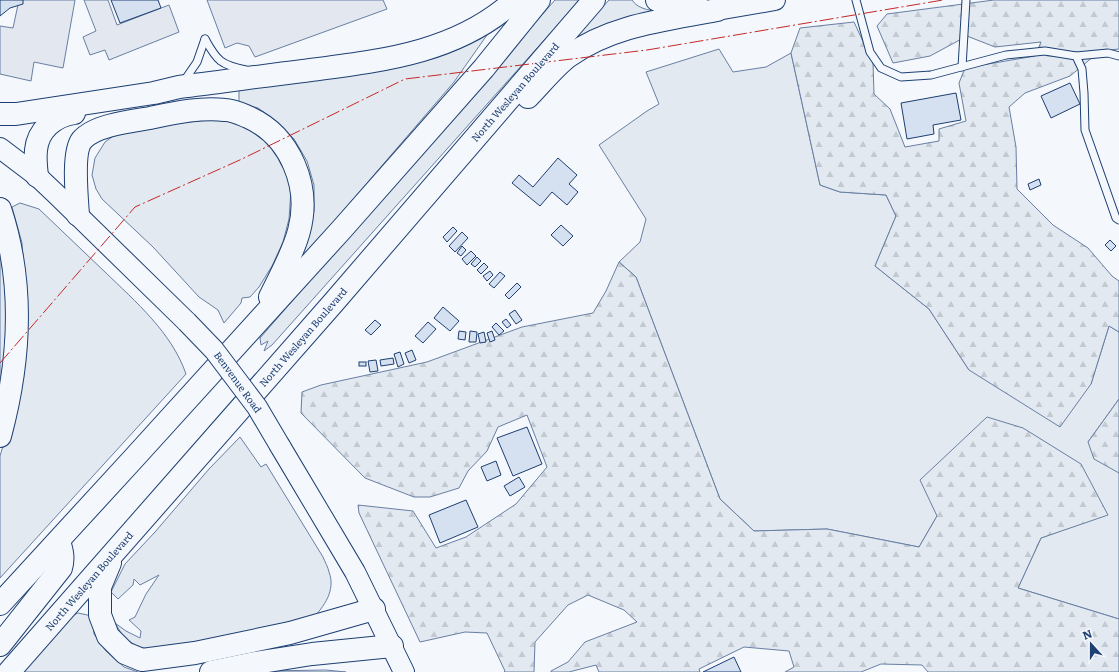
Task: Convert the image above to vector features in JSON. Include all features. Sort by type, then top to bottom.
[{"type":"highway","points":[[0,114],[16,114],[154,93],[179,87],[395,58],[432,48],[473,31],[502,12],[515,0]]},
{"type":"highway","points":[[0,604],[59,541],[261,316],[342,229],[484,68],[539,0]]},
{"type":"highway","name":"North Wesleyan Boulevard","points":[[9,672],[334,302],[594,0]]},
{"type":"highway","points":[[657,0],[661,2],[716,10]]},
{"type":"highway","points":[[436,182],[521,104],[568,56],[594,40],[612,32],[631,27],[716,10]]},
{"type":"highway","points":[[37,176],[36,150],[40,136],[49,124],[63,114],[118,105],[154,93]]},
{"type":"highway","points":[[78,215],[76,159],[82,141],[94,132],[114,124],[207,109],[226,110],[258,121],[275,135],[290,153],[299,177],[303,206],[299,231],[288,259],[261,316]]},
{"type":"highway","points":[[0,209],[11,249],[18,326],[16,357],[6,415],[0,436]]},
{"type":"highway","points":[[146,515],[124,543],[111,563],[100,587],[100,615],[108,636],[125,653],[142,660],[195,653],[290,633],[374,609]]},
{"type":"highway","points":[[0,645],[60,568],[63,560],[63,553],[59,541]]},
{"type":"highway","points":[[211,672],[312,654],[392,646]]},
{"type":"main road","points":[[716,10],[775,0]]},
{"type":"main road","name":"Benvenue Road","points":[[0,148],[37,176],[188,322],[214,350],[257,407],[355,572],[404,672]]},
{"type":"lane","points":[[856,0],[870,52],[881,68],[902,77],[931,75],[1006,55],[1045,51],[1076,56],[1108,53],[1119,56]]},
{"type":"lane","points":[[962,67],[966,0]]},
{"type":"lane","points":[[179,87],[190,75],[197,62],[205,39],[215,56],[230,67],[282,73]]},
{"type":"lane","points":[[1076,56],[1082,69],[1085,130],[1106,192],[1116,218],[1119,220]]},
{"type":"green space","points":[[555,0],[580,0],[272,345],[264,351],[268,341],[261,345],[260,338]]},
{"type":"green space","points":[[609,0],[632,0],[642,8],[664,12],[565,49]]},
{"type":"green space","points":[[994,0],[1119,0],[1119,49],[1100,51],[1070,76],[1025,93],[1009,107],[1016,147],[1017,189],[1053,225],[1088,248],[1112,276],[1119,281],[1119,332],[1109,326],[1091,384],[1060,427],[969,370],[929,309],[875,266],[896,216],[886,195],[840,192],[820,185],[791,53],[800,28],[854,22],[873,63],[874,94],[890,109],[905,147],[939,141],[939,129],[966,121],[959,83],[965,68],[1035,56],[1041,42],[995,47],[967,36],[930,56],[893,63],[877,26],[887,14]]},
{"type":"green space","points":[[487,35],[454,82],[299,262],[314,211],[314,185],[307,161],[294,139],[277,122],[258,108],[239,103],[239,88],[427,57]]},
{"type":"green space","points":[[719,49],[733,72],[766,67],[791,53],[820,185],[840,192],[886,195],[896,216],[875,266],[929,309],[969,370],[1091,384],[1109,326],[1119,332],[1119,399],[1088,442],[1119,473],[1119,619],[1018,588],[1041,538],[1107,514],[937,516],[919,547],[827,529],[754,531],[720,499],[636,277],[619,262],[640,242],[646,219],[599,145],[659,104],[646,72]]},
{"type":"green space","points":[[219,119],[245,125],[265,140],[283,163],[291,190],[289,219],[283,242],[272,266],[259,287],[250,297],[242,298],[241,303],[224,323],[218,310],[199,297],[153,247],[102,199],[96,189],[92,175],[95,158],[105,142],[116,134],[170,124]]},
{"type":"green space","points":[[20,203],[39,209],[141,307],[172,345],[186,374],[0,578],[0,456],[14,410],[27,312],[22,243],[12,207]]},
{"type":"green space","points":[[0,229],[11,315],[0,402]]},
{"type":"green space","points":[[619,262],[636,277],[720,499],[754,531],[827,529],[919,547],[937,516],[920,480],[987,417],[1023,428],[1081,464],[1108,515],[1041,538],[1018,588],[1119,619],[1119,672],[928,672],[922,665],[881,664],[861,672],[785,672],[794,667],[789,651],[744,647],[699,669],[700,672],[599,672],[596,665],[569,672],[551,672],[568,662],[585,642],[637,622],[624,610],[588,595],[568,605],[535,642],[534,672],[504,672],[505,671],[487,633],[465,632],[420,642],[359,513],[358,505],[413,511],[436,548],[466,537],[516,504],[547,467],[527,415],[498,427],[487,451],[468,471],[459,488],[430,497],[414,497],[365,478],[301,413],[302,392],[321,385],[427,362],[522,327],[593,313],[606,291]]},
{"type":"green space","points":[[1119,399],[1119,473],[1094,459],[1088,442]]},
{"type":"green space","points":[[240,437],[261,467],[266,464],[323,557],[331,579],[328,598],[312,619],[159,652],[140,647],[132,643],[123,635],[115,623],[126,631],[140,638],[141,631],[129,620],[135,617],[146,594],[159,575],[140,585],[134,579],[133,585],[118,599],[111,592],[125,564],[155,532],[209,469]]},
{"type":"green space","points":[[78,613],[92,616],[94,634],[106,651],[124,667],[138,672],[19,672],[69,617]]},
{"type":"green space","points":[[326,670],[346,672],[257,672],[265,671]]},
{"type":"shaded area","points":[[19,0],[75,0],[63,68],[34,62],[31,81],[0,74],[0,26],[13,28]]},
{"type":"shaded area","points":[[84,0],[108,0],[117,25],[169,5],[179,32],[109,60],[105,50],[90,55],[83,37],[96,31]]},
{"type":"shaded area","points":[[207,0],[383,0],[387,9],[255,57],[249,46],[237,43],[225,48]]},
{"type":"building","points":[[0,0],[23,0],[23,4],[10,8],[0,16]]},
{"type":"building","points":[[111,0],[158,0],[161,8],[120,23]]},
{"type":"building","points":[[1070,83],[1080,104],[1051,118],[1041,96]]},
{"type":"building","points":[[956,93],[961,120],[933,125],[934,134],[907,139],[901,103]]},
{"type":"building","points":[[558,158],[577,175],[569,184],[578,192],[567,205],[552,192],[540,206],[512,183],[519,175],[533,187]]},
{"type":"building","points":[[1039,179],[1041,185],[1030,190],[1028,184]]},
{"type":"building","points":[[561,225],[573,236],[563,246],[551,235]]},
{"type":"building","points":[[453,227],[457,231],[447,242],[443,237]]},
{"type":"building","points":[[462,232],[468,238],[455,252],[449,246]]},
{"type":"building","points":[[1110,240],[1116,246],[1111,251],[1105,245]]},
{"type":"building","points":[[462,246],[466,250],[461,256],[457,253]]},
{"type":"building","points":[[471,251],[476,256],[467,265],[462,259]]},
{"type":"building","points":[[477,257],[481,261],[475,267],[471,264]]},
{"type":"building","points":[[484,263],[488,267],[481,274],[477,270]]},
{"type":"building","points":[[490,271],[493,275],[487,281],[483,276]]},
{"type":"building","points":[[500,272],[505,276],[494,288],[489,284]]},
{"type":"building","points":[[517,283],[521,287],[509,299],[505,295]]},
{"type":"building","points":[[443,307],[459,321],[450,331],[434,318]]},
{"type":"building","points":[[515,310],[522,320],[516,324],[509,314]]},
{"type":"building","points":[[506,319],[511,325],[507,328],[502,322]]},
{"type":"building","points":[[375,320],[381,325],[371,335],[365,330]]},
{"type":"building","points":[[428,322],[436,329],[423,343],[415,336]]},
{"type":"building","points":[[496,323],[504,331],[499,335],[492,327]]},
{"type":"building","points":[[459,331],[466,332],[465,340],[458,339]]},
{"type":"building","points":[[470,331],[477,332],[476,342],[469,342]]},
{"type":"building","points":[[492,331],[495,340],[490,342],[487,333]]},
{"type":"building","points":[[484,332],[486,342],[480,343],[478,334]]},
{"type":"building","points":[[412,350],[416,360],[409,363],[405,353]]},
{"type":"building","points":[[400,352],[404,364],[398,367],[394,354]]},
{"type":"building","points":[[393,358],[394,364],[381,366],[380,360]]},
{"type":"building","points":[[376,360],[378,371],[370,372],[368,361]]},
{"type":"building","points":[[359,362],[366,362],[366,366],[359,366]]},
{"type":"building","points":[[527,427],[542,464],[513,476],[497,438]]},
{"type":"building","points":[[496,461],[501,475],[487,481],[481,467]]},
{"type":"building","points":[[519,477],[525,487],[510,496],[504,486]]},
{"type":"building","points":[[466,500],[478,527],[440,543],[429,515]]},
{"type":"building","points":[[734,657],[741,672],[703,672]]},
{"type":"power","points":[[0,363],[135,207],[242,159],[405,79],[647,50],[943,0]]}]
